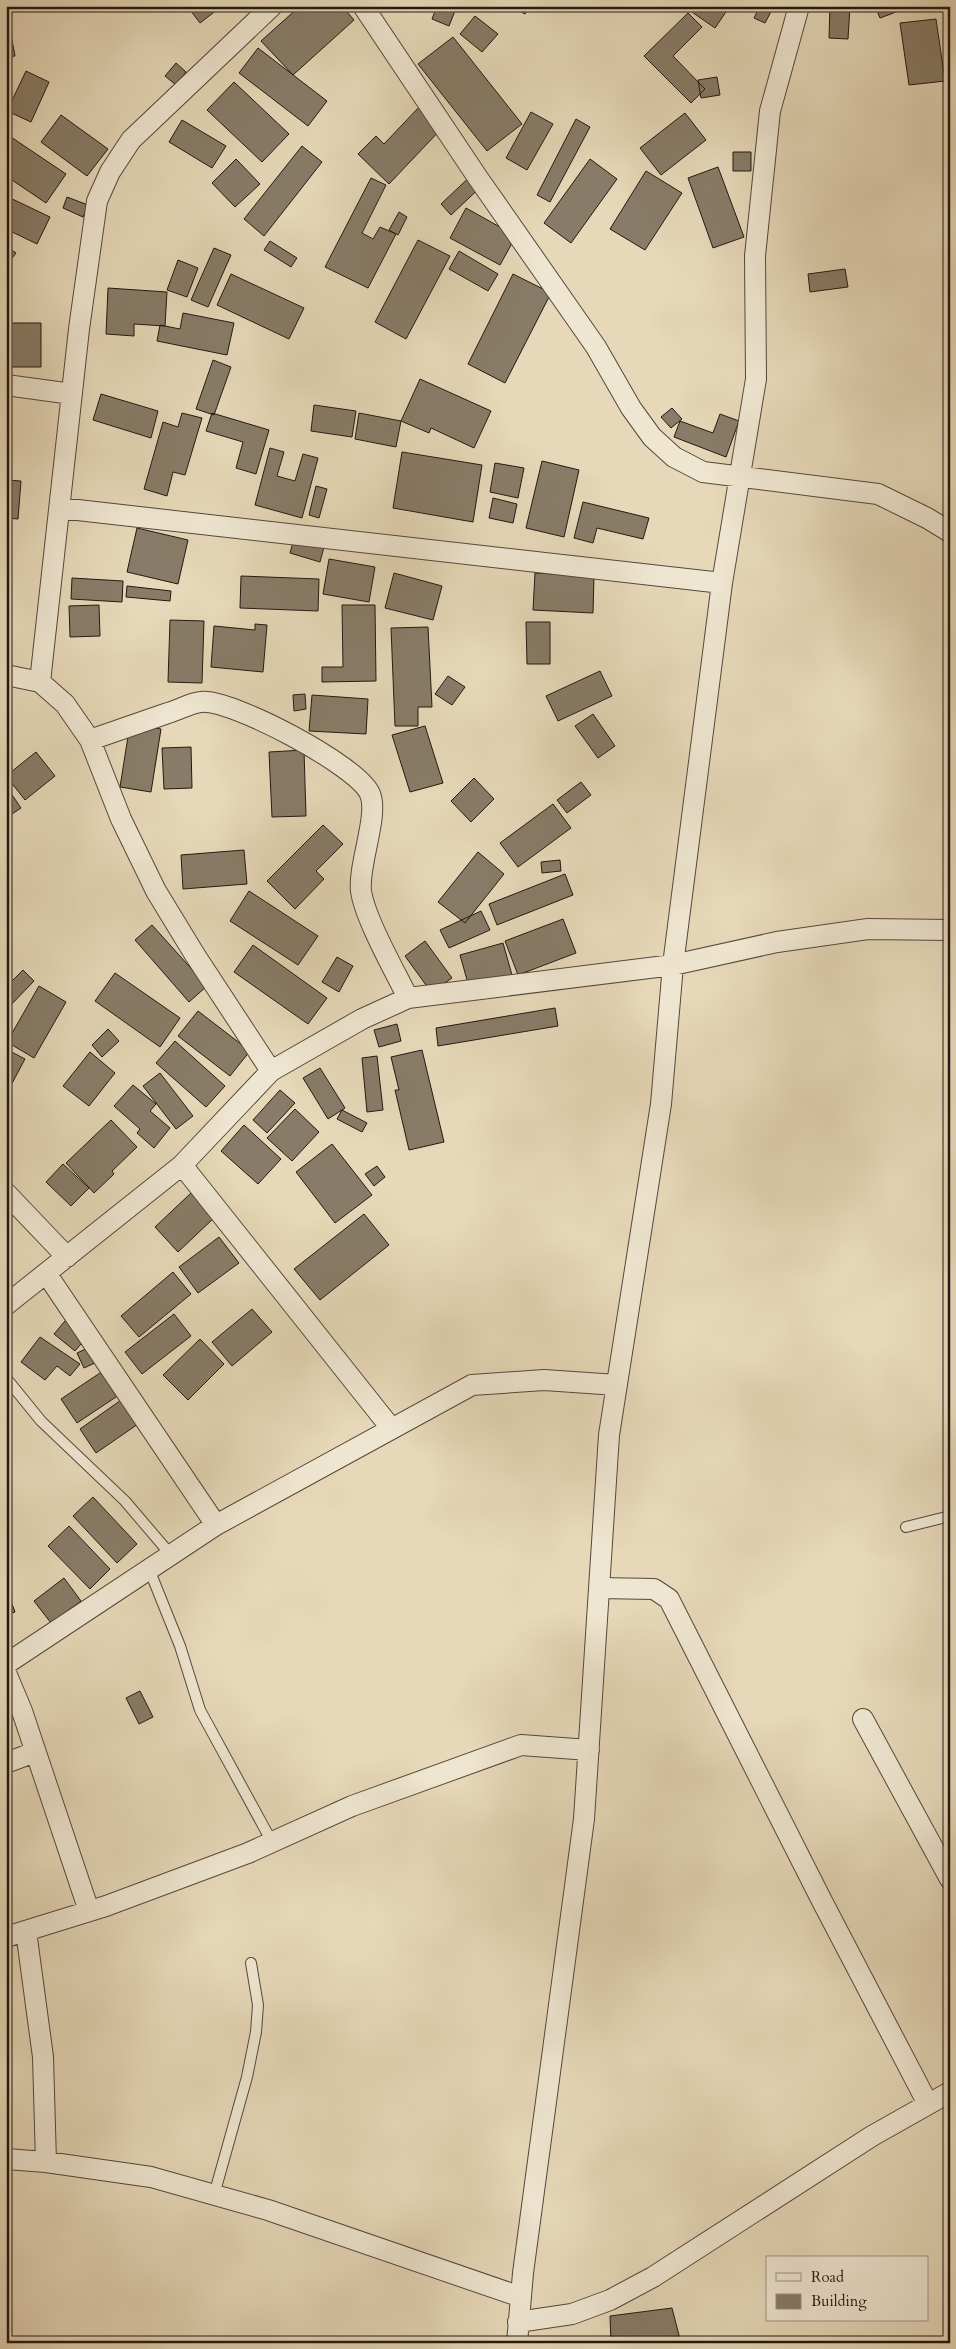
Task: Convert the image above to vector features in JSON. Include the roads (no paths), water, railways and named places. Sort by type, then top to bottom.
[{"type":"street","points":[[40,682],[72,394],[97,201],[110,172],[131,140],[272,6]]},
{"type":"street","points":[[363,6],[478,178],[596,347],[631,408],[652,437],[674,457],[703,472],[878,494],[927,518],[950,532]]},
{"type":"street","points":[[516,2343],[584,1819],[609,1435],[661,1104],[673,965],[722,583],[756,379],[755,256],[770,111],[799,6]]},
{"type":"street","points":[[6,385],[72,394]]},
{"type":"street","points":[[60,508],[722,583]]},
{"type":"street","points":[[6,675],[40,682],[65,704],[90,740],[121,819],[156,891],[195,955],[271,1071]]},
{"type":"street","points":[[90,740],[202,702],[236,708],[316,749],[358,780],[370,793],[372,806],[361,891],[366,910],[408,998]]},
{"type":"street","points":[[6,1305],[182,1165],[271,1071],[362,1019],[408,998],[673,965],[777,942],[868,929],[950,930]]},
{"type":"street","points":[[182,1165],[391,1428]]},
{"type":"street","points":[[6,1193],[67,1257]]},
{"type":"street","points":[[46,1273],[216,1525]]},
{"type":"street","points":[[6,1664],[216,1525],[472,1385],[544,1380],[617,1385]]},
{"type":"street","points":[[599,1588],[654,1589],[668,1599],[928,2104]]},
{"type":"street","points":[[6,1673],[22,1711],[89,1911]]},
{"type":"street","points":[[863,1719],[950,1879]]},
{"type":"street","points":[[6,1937],[89,1911],[272,1842],[352,1806],[521,1745],[588,1750]]},
{"type":"street","points":[[6,1763],[35,1752]]},
{"type":"street","points":[[26,1931],[43,2057],[46,2162]]},
{"type":"street","points":[[518,2322],[572,2314],[610,2300],[653,2277],[872,2136],[950,2092]]},
{"type":"street","points":[[6,2159],[46,2162],[150,2177],[268,2210],[521,2297]]},
{"type":"lane","points":[[6,1378],[41,1421],[125,1501],[171,1555]]},
{"type":"lane","points":[[906,1527],[950,1516]]},
{"type":"lane","points":[[148,1570],[180,1646],[200,1710],[272,1842]]},
{"type":"lane","points":[[214,2195],[247,2077],[256,2032],[258,2005],[251,1963]]}]
